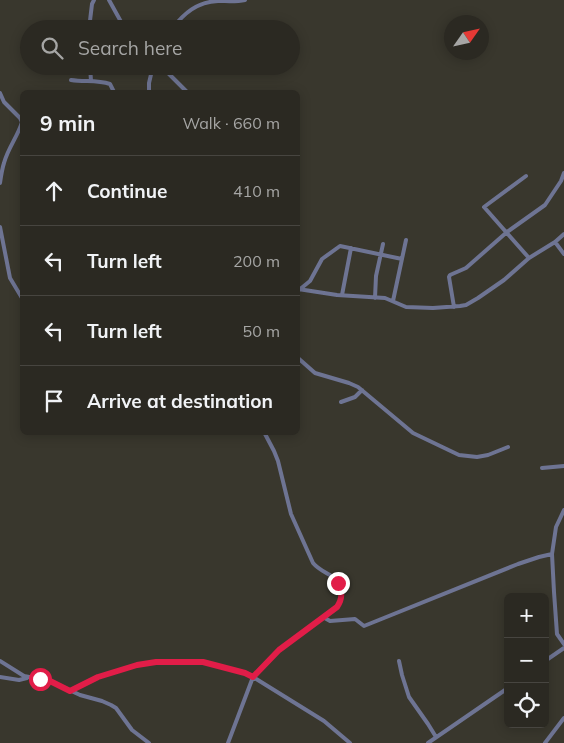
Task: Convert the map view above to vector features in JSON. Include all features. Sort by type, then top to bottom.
[{"type":"street","points":[[90,20],[94,0]]},
{"type":"street","points":[[109,0],[120,20]]},
{"type":"street","points":[[179,20],[195,6],[209,2],[238,2],[245,0]]},
{"type":"street","points":[[91,75],[91,80]]},
{"type":"street","points":[[149,90],[151,75]]},
{"type":"street","points":[[170,75],[186,90]]},
{"type":"street","points":[[71,80],[80,82],[91,80],[110,84],[113,90]]},
{"type":"street","points":[[0,93],[4,102],[20,118]]},
{"type":"street","points":[[0,183],[4,163],[20,130]]},
{"type":"street","points":[[454,307],[450,275],[466,268],[507,232],[544,204],[561,181],[564,173]]},
{"type":"street","points":[[526,176],[484,207],[529,258]]},
{"type":"street","points":[[0,227],[10,278],[20,295]]},
{"type":"street","points":[[300,289],[385,298],[406,307],[454,307],[466,305],[504,280],[529,258],[564,234]]},
{"type":"street","points":[[393,301],[406,240]]},
{"type":"street","points":[[554,242],[564,254]]},
{"type":"street","points":[[375,298],[376,276],[383,244]]},
{"type":"street","points":[[300,288],[310,281],[322,259],[340,246],[402,259]]},
{"type":"street","points":[[342,295],[351,248]]},
{"type":"street","points":[[300,360],[315,372],[349,383],[362,390],[413,434],[459,455],[477,457],[508,447]]},
{"type":"street","points":[[341,402],[355,397],[362,390]]},
{"type":"street","points":[[228,743],[253,677],[279,650],[337,607],[342,596],[341,589],[334,578],[316,567],[313,563],[291,514],[278,461],[266,435]]},
{"type":"street","points":[[542,468],[564,466]]},
{"type":"street","points":[[549,658],[564,646],[557,634],[552,554],[556,526],[564,510]]},
{"type":"street","points":[[323,617],[330,621],[355,620],[364,626],[518,564],[552,554]]},
{"type":"street","points":[[0,661],[29,678],[50,681],[70,691],[112,705],[132,730],[148,743]]},
{"type":"street","points":[[400,661],[409,697],[436,737]]},
{"type":"street","points":[[70,691],[98,677],[137,665],[156,662],[203,662],[245,673],[253,677],[324,721],[350,743]]},
{"type":"street","points":[[0,677],[19,680],[29,678]]},
{"type":"street","points":[[428,743],[504,691]]},
{"type":"street","points":[[544,743],[564,718]]},
{"type":"route","points":[[40,679],[50,681],[70,691],[98,677],[149,662],[203,662],[245,673],[253,677],[279,650],[337,607],[342,596],[338,583]]}]
